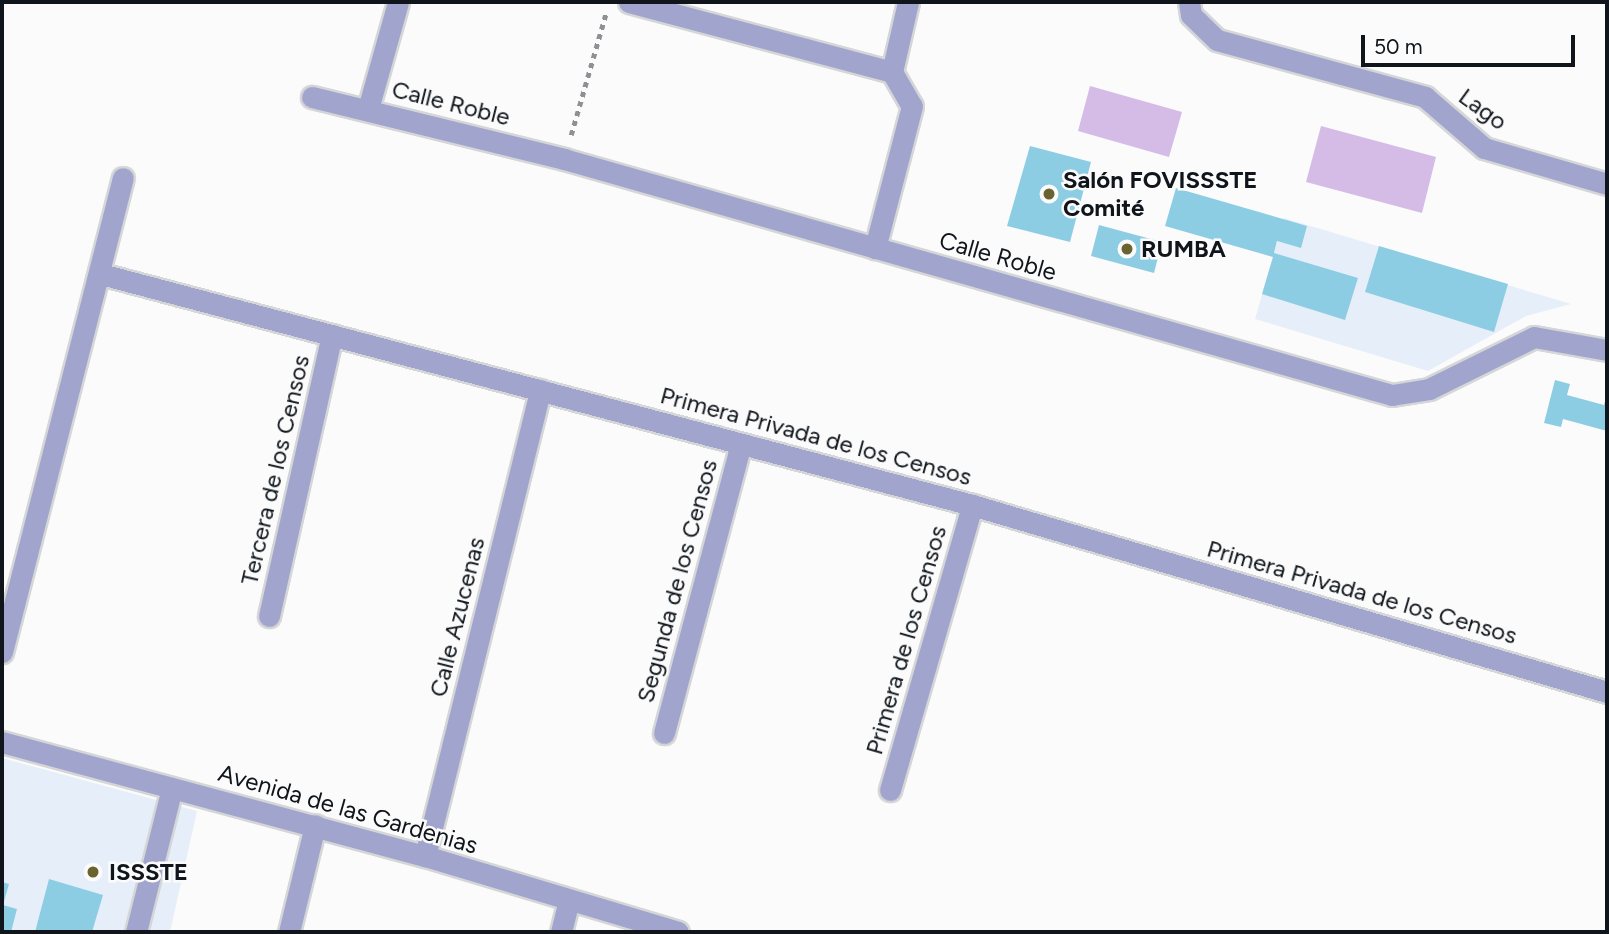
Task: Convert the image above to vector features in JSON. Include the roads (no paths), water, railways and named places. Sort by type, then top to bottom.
[{"type":"street","points":[[368,109],[398,2]]},
{"type":"street","points":[[629,2],[892,72],[906,89],[912,106],[875,248]]},
{"type":"street","points":[[892,72],[908,2]]},
{"type":"street","name":"Lago","points":[[1189,2],[1191,15],[1217,40],[1425,97],[1484,148],[1607,184]]},
{"type":"street","name":"Calle Roble","points":[[312,97],[564,159],[1392,395],[1429,389],[1534,337],[1607,350]]},
{"type":"street","points":[[2,652],[101,274],[123,178]]},
{"type":"street","name":"Primera Privada de los Censos","points":[[101,274],[972,505],[1607,692]]},
{"type":"street","name":"Tercera de los Censos","points":[[269,616],[332,335]]},
{"type":"street","name":"Calle Azucenas","points":[[425,856],[540,390]]},
{"type":"street","name":"Segunda de los Censos","points":[[664,733],[741,444]]},
{"type":"street","name":"Primera de los Censos","points":[[890,790],[972,505]]},
{"type":"street","name":"Avenida de las Gardenias","points":[[2,742],[315,825],[678,932]]},
{"type":"street","points":[[136,932],[172,788]]},
{"type":"street","points":[[289,932],[315,825]]},
{"type":"street","points":[[561,932],[569,901]]},
{"type":"place","name":"Salón FOVISSSTE Comité","points":[[1049,194]]},
{"type":"place","name":"RUMBA","points":[[1127,249]]},
{"type":"place","name":"ISSSTE","points":[[93,872]]}]
